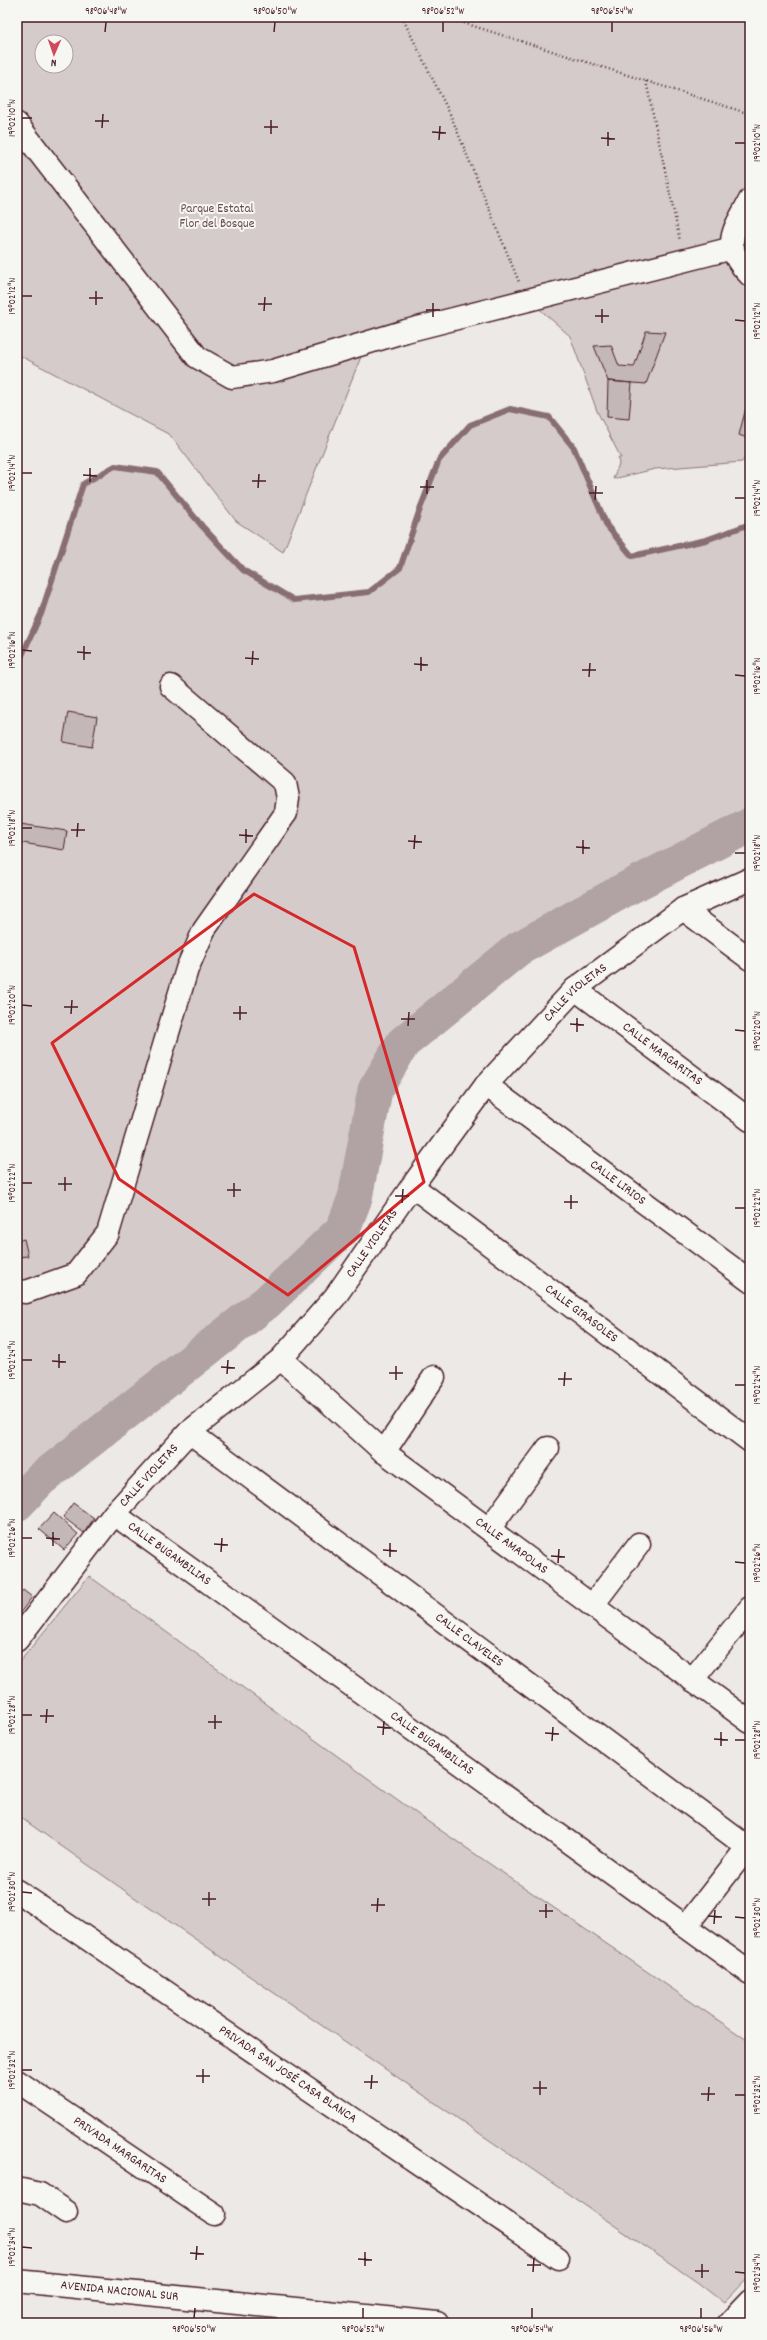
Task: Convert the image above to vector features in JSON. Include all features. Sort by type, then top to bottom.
[{"type":"street","points":[[17,124],[197,357],[232,377],[273,371],[406,331],[733,248]]},
{"type":"street","points":[[750,200],[732,234],[733,253],[741,267],[750,275]]},
{"type":"street","points":[[17,1291],[26,1292],[76,1274],[108,1234],[187,969],[204,930],[286,813],[288,798],[285,783],[171,686]]},
{"type":"street","name":"CALLE VIOLETAS","points":[[17,1640],[114,1514],[189,1432],[281,1359],[335,1297],[412,1186],[486,1085],[575,989],[683,909],[750,879]]},
{"type":"street","points":[[683,909],[750,959]]},
{"type":"street","name":"CALLE MARGARITAS","points":[[575,989],[750,1120]]},
{"type":"street","name":"CALLE LIRIOS","points":[[486,1085],[750,1281]]},
{"type":"street","name":"CALLE GIRASOLES","points":[[412,1186],[750,1441]]},
{"type":"street","name":"CALLE AMAPOLAS","points":[[281,1359],[384,1452],[750,1722]]},
{"type":"street","points":[[384,1452],[434,1377]]},
{"type":"street","name":"CALLE CLAVELES","points":[[189,1432],[749,1847]]},
{"type":"street","points":[[489,1529],[548,1448]]},
{"type":"street","name":"CALLE BUGAMBILIAS","points":[[114,1514],[750,1973]]},
{"type":"street","points":[[592,1606],[639,1544]]},
{"type":"street","points":[[692,1680],[750,1608]]},
{"type":"street","points":[[686,1926],[749,1847]]},
{"type":"street","name":"PRIVADA SAN JOSÉ CASA BLANCA","points":[[17,1891],[558,2258]]},
{"type":"street","name":"PRIVADA MARGARITAS","points":[[20,2088],[214,2214]]},
{"type":"street","points":[[17,2189],[40,2194],[66,2212]]},
{"type":"street","name":"AVENIDA NACIONAL SUR","points":[[17,2281],[437,2323]]},
{"type":"street","points":[[729,2323],[750,2301]]},
{"type":"path","points":[[402,17],[450,116],[526,301]]},
{"type":"path","points":[[445,17],[750,114]]},
{"type":"path","points":[[646,81],[684,261]]},
{"type":"highlighted area","points":[[254,894],[354,947],[424,1182],[288,1295],[119,1179],[52,1043]]},
{"type":"green space","name":"Parque Estatal Flor del Bosque","points":[[17,17],[750,17],[750,454],[748,453],[742,462],[655,469],[613,479],[619,464],[618,458],[621,458],[597,411],[570,336],[535,305],[362,354],[283,552],[236,521],[170,435],[17,354]]},
{"type":"green space","points":[[510,409],[549,417],[574,448],[607,526],[632,556],[706,540],[750,524],[750,825],[626,889],[518,949],[403,1043],[375,1090],[355,1198],[343,1229],[267,1302],[41,1479],[17,1504],[17,666],[41,614],[83,484],[115,466],[157,472],[202,526],[243,570],[294,600],[369,592],[400,568],[420,509],[439,460],[470,425]]},
{"type":"green space","points":[[89,1576],[427,1821],[750,2042],[750,2276],[724,2303],[697,2282],[141,1902],[17,1815],[17,1665]]},
{"type":"building","points":[[646,331],[665,332],[646,384],[608,381],[594,346],[611,345],[619,366],[634,367]]},
{"type":"building","points":[[608,381],[632,383],[629,419],[607,417]]},
{"type":"building","points":[[750,392],[750,439],[739,435]]},
{"type":"building","points":[[68,712],[97,717],[92,747],[63,742]]},
{"type":"building","points":[[20,824],[67,831],[64,850],[17,842]]},
{"type":"building","points":[[24,1239],[28,1256],[17,1257],[17,1241]]},
{"type":"building","points":[[73,1503],[94,1518],[84,1533],[63,1517]]},
{"type":"building","points":[[54,1513],[78,1534],[64,1550],[39,1529]]},
{"type":"building","points":[[23,1590],[32,1597],[17,1617],[17,1598]]},
{"type":"waterway","points":[[17,666],[41,614],[83,484],[115,466],[157,472],[202,526],[243,570],[294,600],[369,592],[400,568],[420,509],[439,460],[470,425],[510,409],[549,417],[574,448],[607,526],[632,556],[706,540],[750,524]]},
{"type":"waterway","points":[[17,1504],[41,1479],[267,1302],[343,1229],[355,1198],[375,1090],[403,1043],[518,949],[626,889],[750,825]]}]
